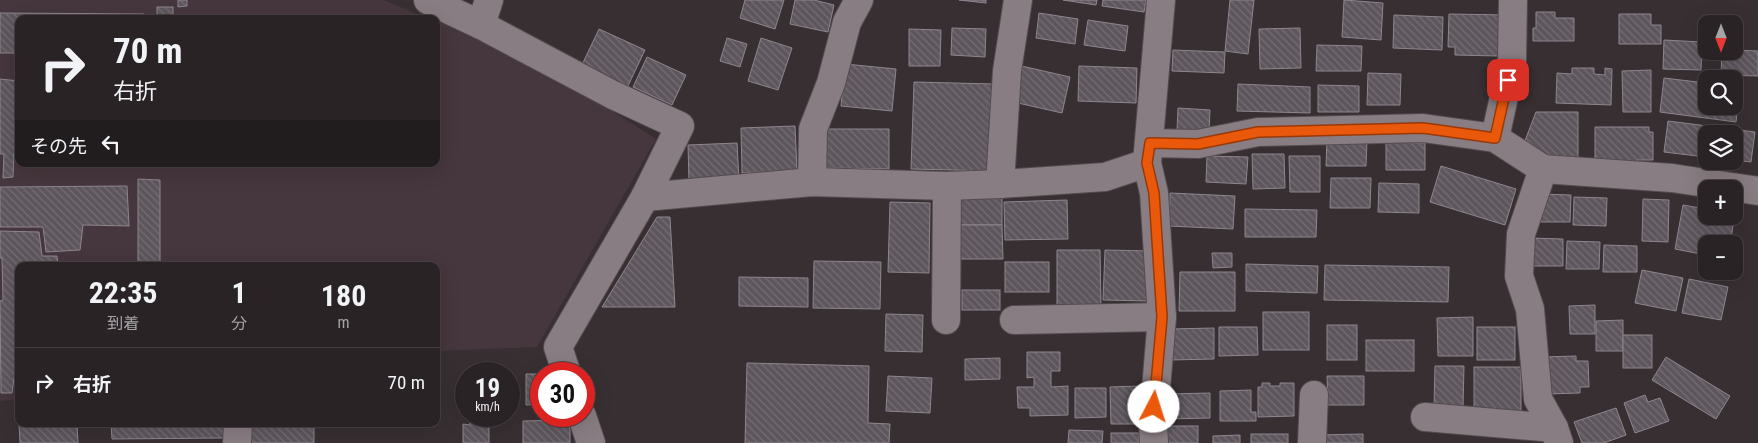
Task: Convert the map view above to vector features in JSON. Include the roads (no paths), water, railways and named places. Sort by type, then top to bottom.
[{"type":"street","points":[[428,0],[485,12],[614,95],[680,126],[645,197],[558,347],[563,362]]},
{"type":"street","points":[[812,182],[813,129],[832,83],[847,22],[859,0]]},
{"type":"street","points":[[1000,184],[1007,71],[1018,0]]},
{"type":"street","points":[[1154,443],[1153,425],[1162,317],[1154,193],[1148,153],[1161,0]]},
{"type":"street","points":[[1495,138],[1512,60],[1513,0]]},
{"type":"street","points":[[645,197],[812,182],[947,186],[1105,177],[1148,153],[1258,132],[1414,128],[1495,138],[1543,169],[1672,178],[1758,191]]},
{"type":"street","points":[[1543,169],[1521,234],[1519,276],[1530,309],[1538,399],[1556,436]]},
{"type":"street","points":[[946,320],[947,186]]},
{"type":"street","points":[[1014,320],[1162,317]]},
{"type":"street","points":[[1312,443],[1314,395]]},
{"type":"street","points":[[1425,417],[1556,436]]},
{"type":"street","points":[[237,443],[238,427]]},
{"type":"street","points":[[586,427],[592,443]]}]
